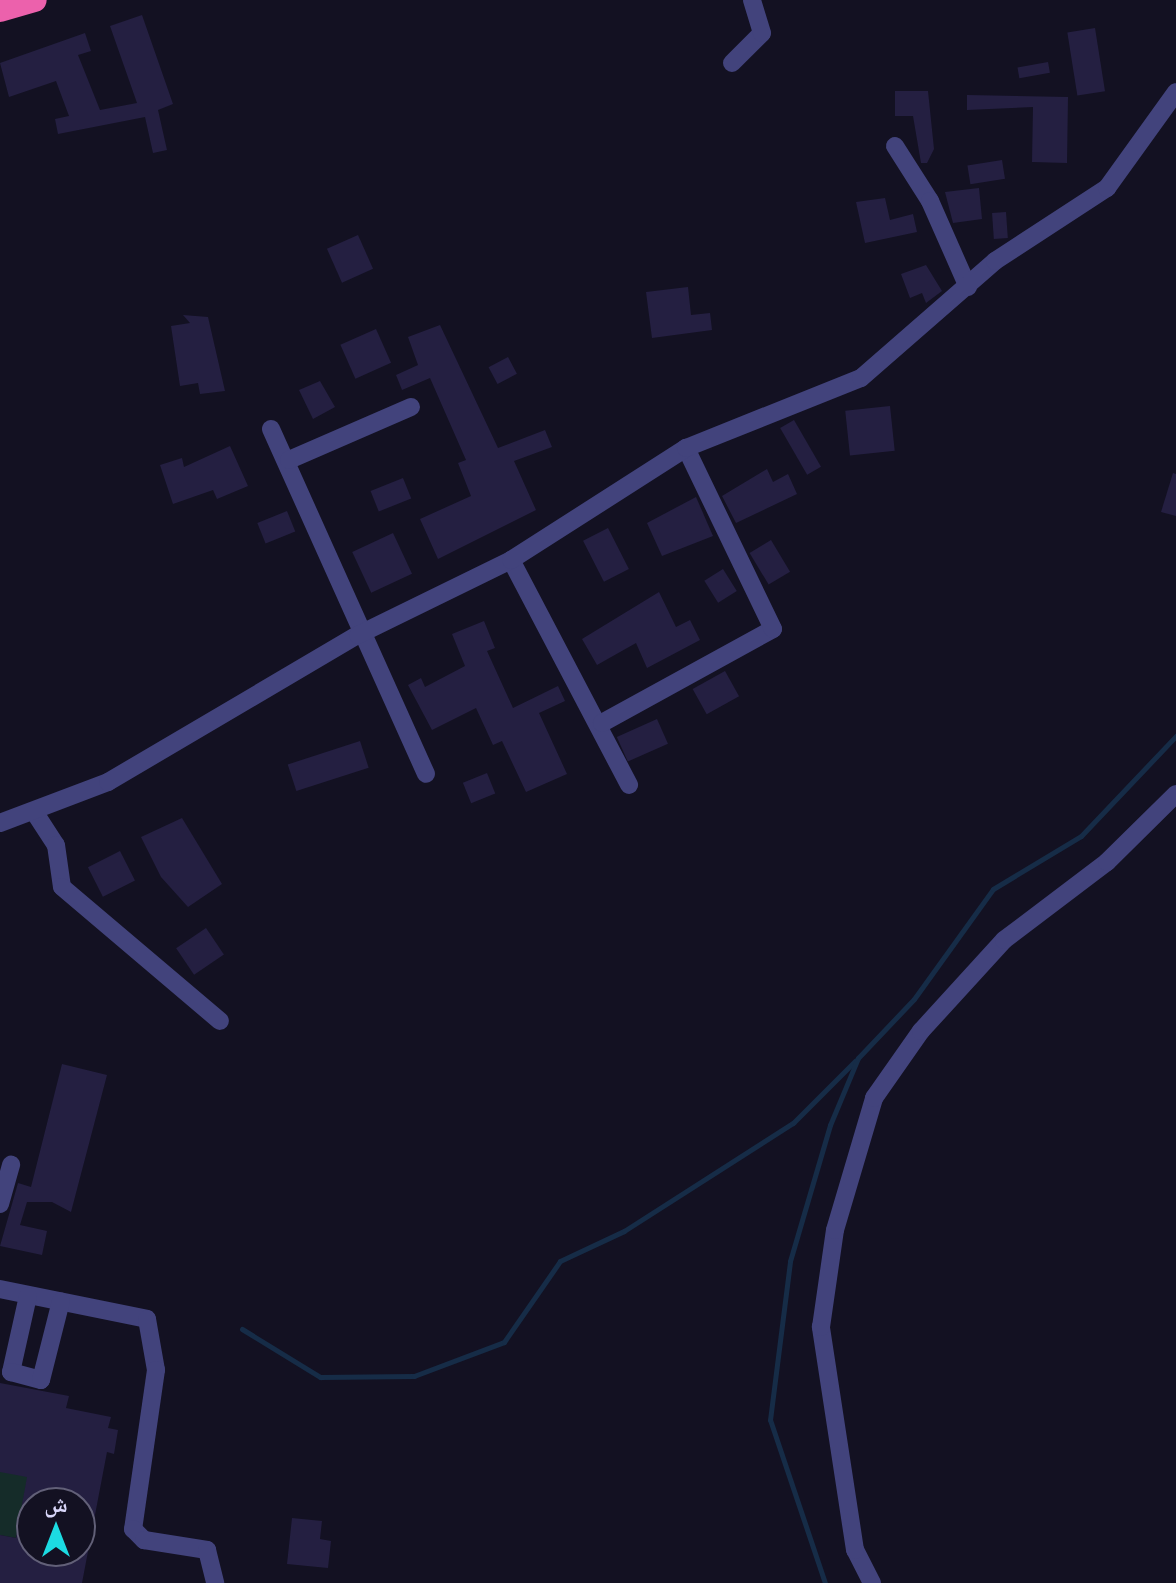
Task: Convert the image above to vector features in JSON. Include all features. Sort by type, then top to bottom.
[{"type":"highway","points":[[0,10],[35,0]]},
{"type":"street","points":[[732,63],[762,33],[752,0]]},
{"type":"street","points":[[0,823],[35,813],[108,782],[358,635],[511,560],[686,448],[861,378],[968,287],[1107,188],[1176,92]]},
{"type":"street","points":[[895,146],[930,201],[968,287]]},
{"type":"street","points":[[289,460],[411,407]]},
{"type":"street","points":[[271,429],[289,460],[358,635],[426,774]]},
{"type":"street","points":[[602,723],[773,629],[686,448]]},
{"type":"street","points":[[511,560],[602,723],[629,785]]},
{"type":"street","points":[[872,1583],[855,1550],[821,1327],[835,1230],[874,1098],[1004,940],[1107,862],[1176,794]]},
{"type":"street","points":[[35,813],[56,845],[62,887],[220,1021]]},
{"type":"street","points":[[0,1204],[11,1165]]},
{"type":"street","points":[[0,1289],[147,1319],[156,1370],[133,1529],[144,1540],[207,1550],[215,1583]]},
{"type":"street","points":[[28,1296],[11,1372],[41,1380],[61,1301]]},
{"type":"green space","points":[[30,1465],[26,1487],[16,1487],[16,1538],[0,1535],[0,1472]]},
{"type":"building","points":[[142,15],[173,104],[158,110],[167,150],[153,153],[145,117],[58,134],[55,119],[69,116],[56,81],[9,97],[0,63],[85,33],[91,51],[78,55],[100,110],[137,103],[110,26]]},
{"type":"building","points":[[1095,28],[1105,91],[1077,96],[1067,32]]},
{"type":"building","points":[[1048,62],[1050,73],[1019,78],[1017,67]]},
{"type":"building","points":[[895,91],[928,91],[934,149],[927,163],[921,163],[913,116],[895,116]]},
{"type":"building","points":[[967,95],[1068,97],[1067,163],[1032,162],[1033,107],[967,110]]},
{"type":"building","points":[[1002,160],[1005,179],[970,184],[967,165]]},
{"type":"building","points":[[979,188],[982,219],[953,223],[945,192]]},
{"type":"building","points":[[885,198],[890,220],[913,214],[917,232],[865,243],[856,202]]},
{"type":"building","points":[[1006,212],[1008,238],[994,239],[992,213]]},
{"type":"building","points":[[358,235],[373,269],[342,283],[327,249]]},
{"type":"building","points":[[926,265],[942,291],[926,303],[922,293],[910,298],[901,274]]},
{"type":"building","points":[[688,287],[691,315],[710,313],[712,330],[652,338],[646,292]]},
{"type":"building","points":[[183,315],[208,317],[225,391],[200,394],[198,383],[180,386],[171,326],[190,323]]},
{"type":"building","points":[[440,325],[498,448],[545,430],[552,447],[514,461],[536,510],[438,559],[420,519],[471,496],[458,463],[466,460],[430,378],[402,390],[396,375],[418,365],[408,337]]},
{"type":"building","points":[[376,329],[391,363],[355,379],[340,345]]},
{"type":"building","points":[[508,357],[517,374],[497,384],[489,367]]},
{"type":"building","points":[[320,381],[335,407],[313,419],[299,390]]},
{"type":"building","points":[[890,406],[895,451],[850,455],[845,411]]},
{"type":"building","points":[[794,420],[821,467],[807,475],[780,428]]},
{"type":"building","points":[[230,446],[248,486],[217,499],[213,490],[173,504],[160,465],[182,458],[184,467]]},
{"type":"building","points":[[767,469],[773,482],[788,474],[797,494],[736,523],[722,496]]},
{"type":"building","points":[[1173,473],[1176,474],[1176,516],[1161,512]]},
{"type":"building","points":[[403,478],[411,498],[379,512],[371,491]]},
{"type":"building","points":[[696,497],[713,536],[662,556],[647,523]]},
{"type":"building","points":[[287,511],[295,531],[266,543],[257,523]]},
{"type":"building","points":[[608,528],[629,569],[604,582],[583,541]]},
{"type":"building","points":[[393,533],[412,574],[371,593],[352,552]]},
{"type":"building","points":[[771,540],[790,572],[769,585],[750,553]]},
{"type":"building","points":[[723,569],[737,591],[718,603],[704,581]]},
{"type":"building","points":[[659,592],[676,627],[690,620],[700,640],[647,668],[636,643],[597,665],[582,639]]},
{"type":"building","points":[[484,621],[495,648],[487,651],[513,708],[558,686],[565,701],[539,713],[567,774],[526,792],[502,741],[493,745],[476,708],[432,730],[408,685],[421,678],[425,687],[465,666],[452,634]]},
{"type":"building","points":[[725,671],[739,696],[707,714],[693,689]]},
{"type":"building","points":[[657,719],[668,744],[628,762],[617,737]]},
{"type":"building","points":[[360,741],[369,768],[296,791],[288,764]]},
{"type":"building","points":[[487,773],[495,793],[471,803],[463,783]]},
{"type":"building","points":[[182,818],[222,884],[188,907],[161,877],[141,837]]},
{"type":"building","points":[[120,851],[135,880],[103,897],[88,867]]},
{"type":"building","points":[[206,928],[224,955],[194,975],[176,948]]},
{"type":"building","points":[[62,1064],[107,1075],[71,1212],[52,1202],[27,1202],[20,1225],[47,1231],[42,1255],[0,1246],[18,1183],[31,1187]]},
{"type":"building","points":[[0,1383],[69,1396],[66,1408],[111,1417],[108,1428],[118,1430],[114,1454],[107,1452],[96,1510],[96,1487],[25,1487],[27,1477],[0,1472]]},
{"type":"building","points":[[292,1518],[322,1521],[320,1539],[331,1541],[328,1568],[287,1564]]},
{"type":"building","points":[[0,1535],[16,1538],[16,1567],[85,1567],[82,1583],[0,1583]]},
{"type":"waterway","points":[[825,1583],[770,1420],[790,1261],[830,1125],[858,1058],[914,999],[993,889],[1081,836],[1176,736]]},
{"type":"waterway","points":[[242,1329],[320,1377],[414,1376],[504,1342],[560,1261],[624,1231],[793,1123],[855,1061]]}]
